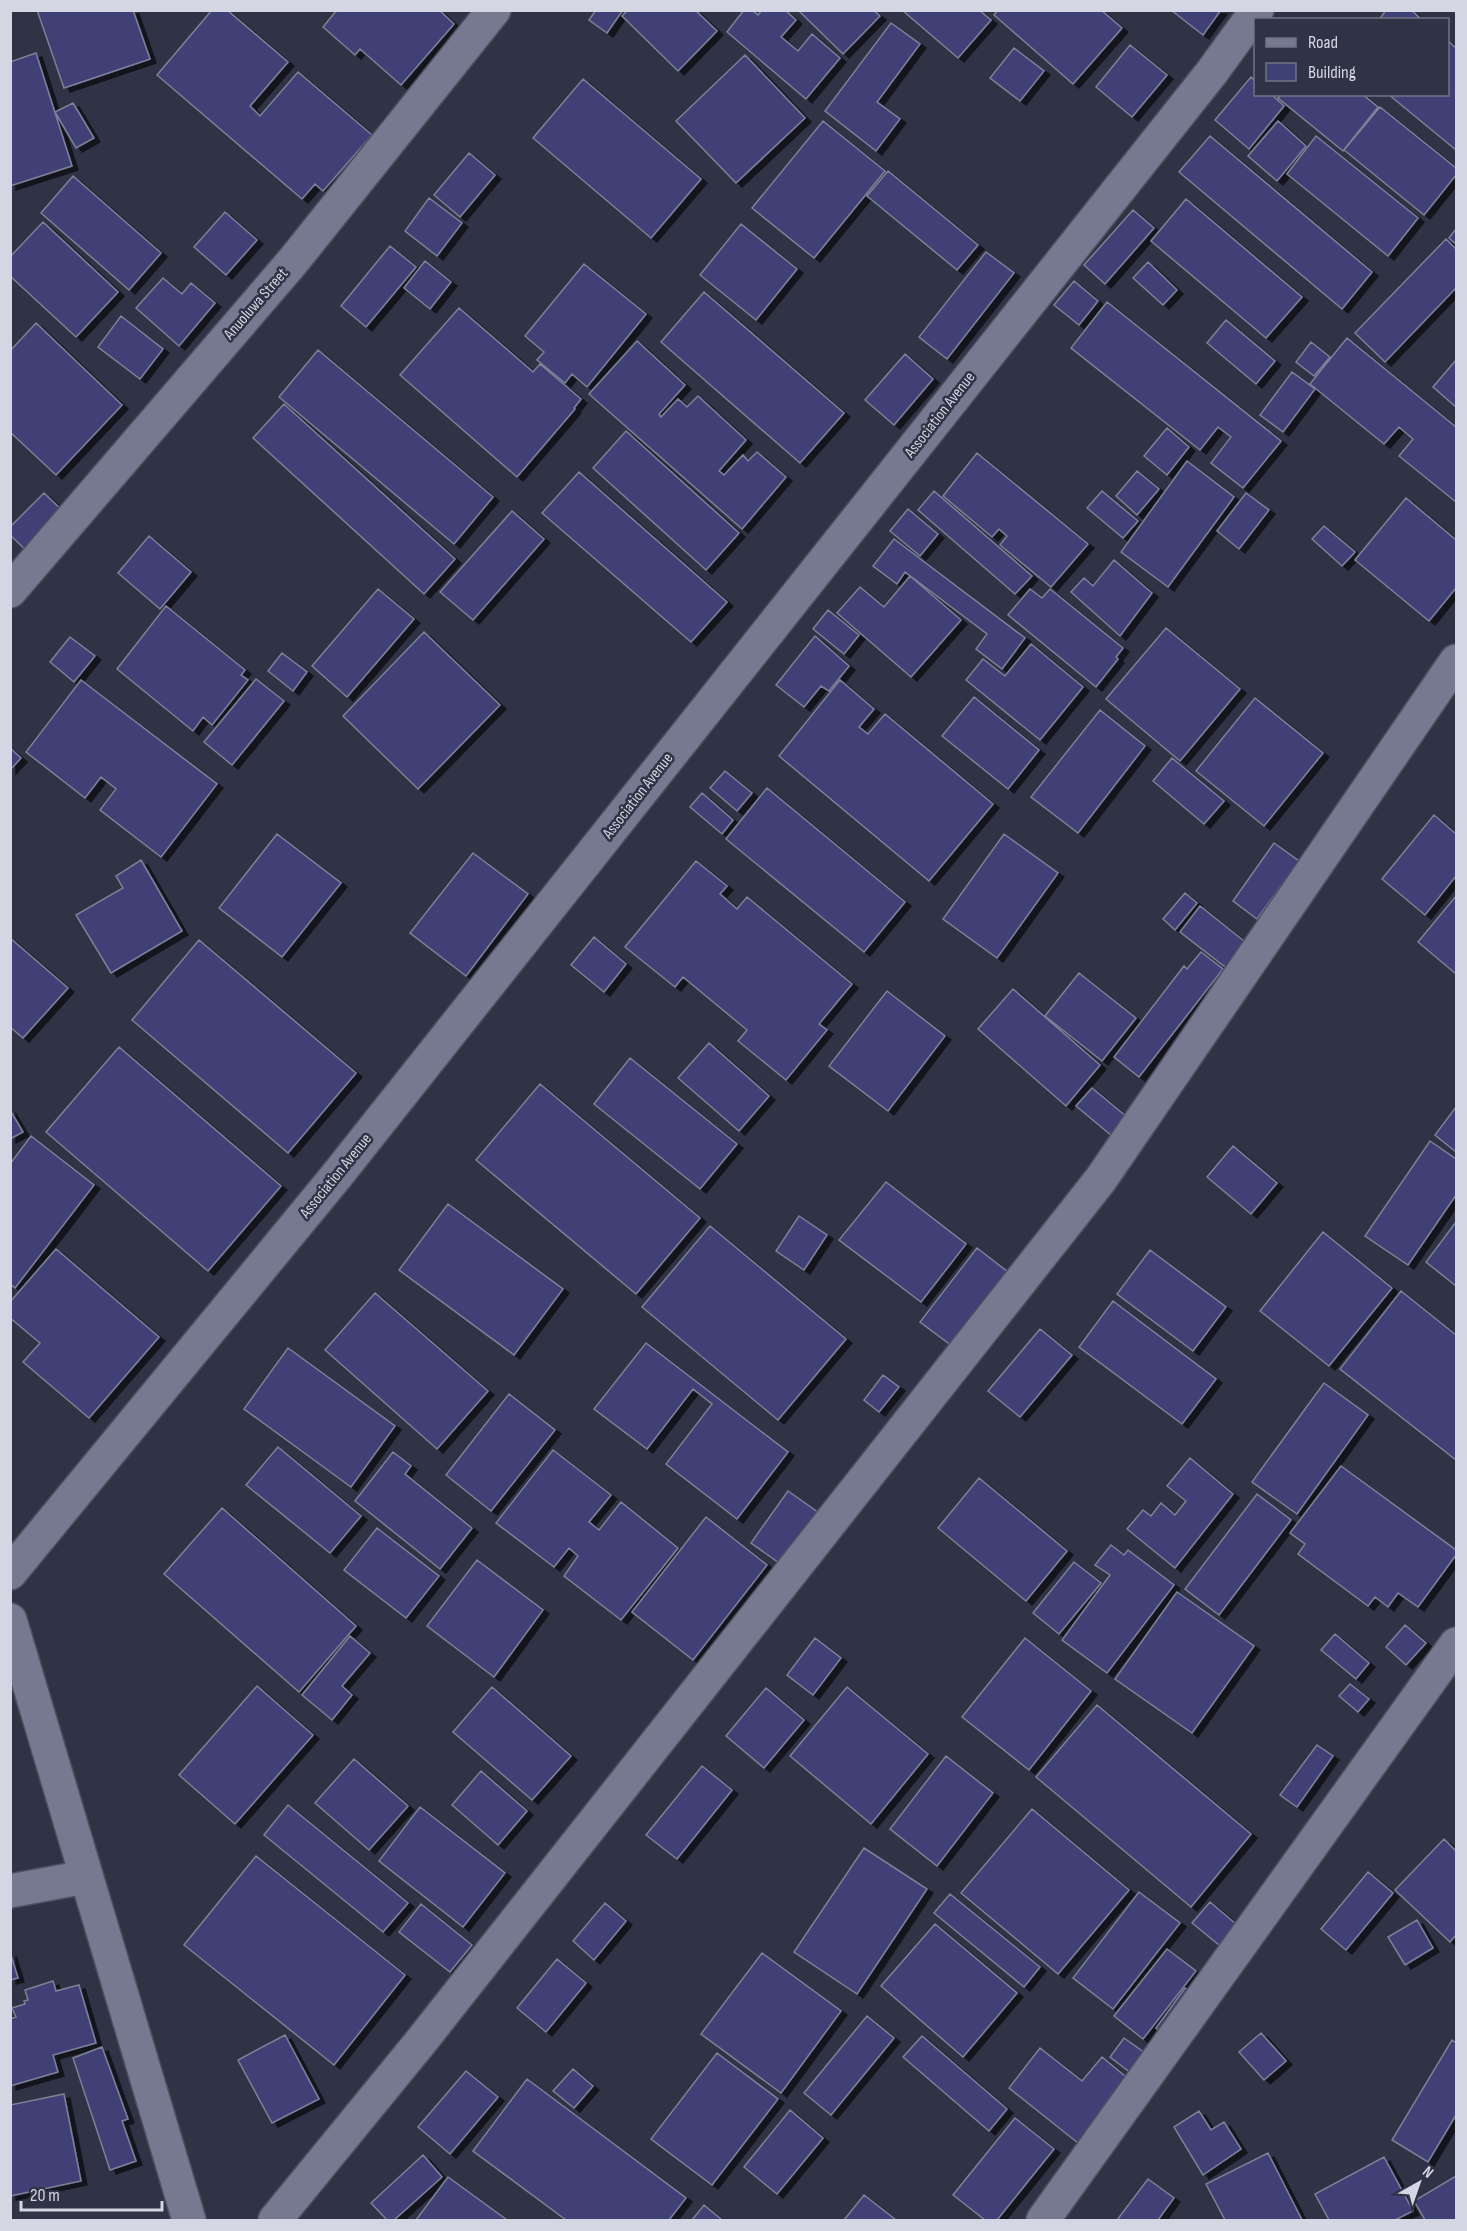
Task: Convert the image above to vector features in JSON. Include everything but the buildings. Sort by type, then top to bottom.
[{"type":"street","name":"Anuoluwa Street","points":[[10,591],[294,260],[494,10]]},
{"type":"street","name":"Association Avenue","points":[[10,1573],[338,1174],[1191,100],[1257,10]]},
{"type":"street","points":[[275,2220],[430,2029],[1101,1179],[1456,661]]},
{"type":"street","points":[[10,1620],[189,2220]]},
{"type":"street","points":[[1043,2220],[1456,1644]]},
{"type":"street","points":[[10,1891],[85,1877]]}]
